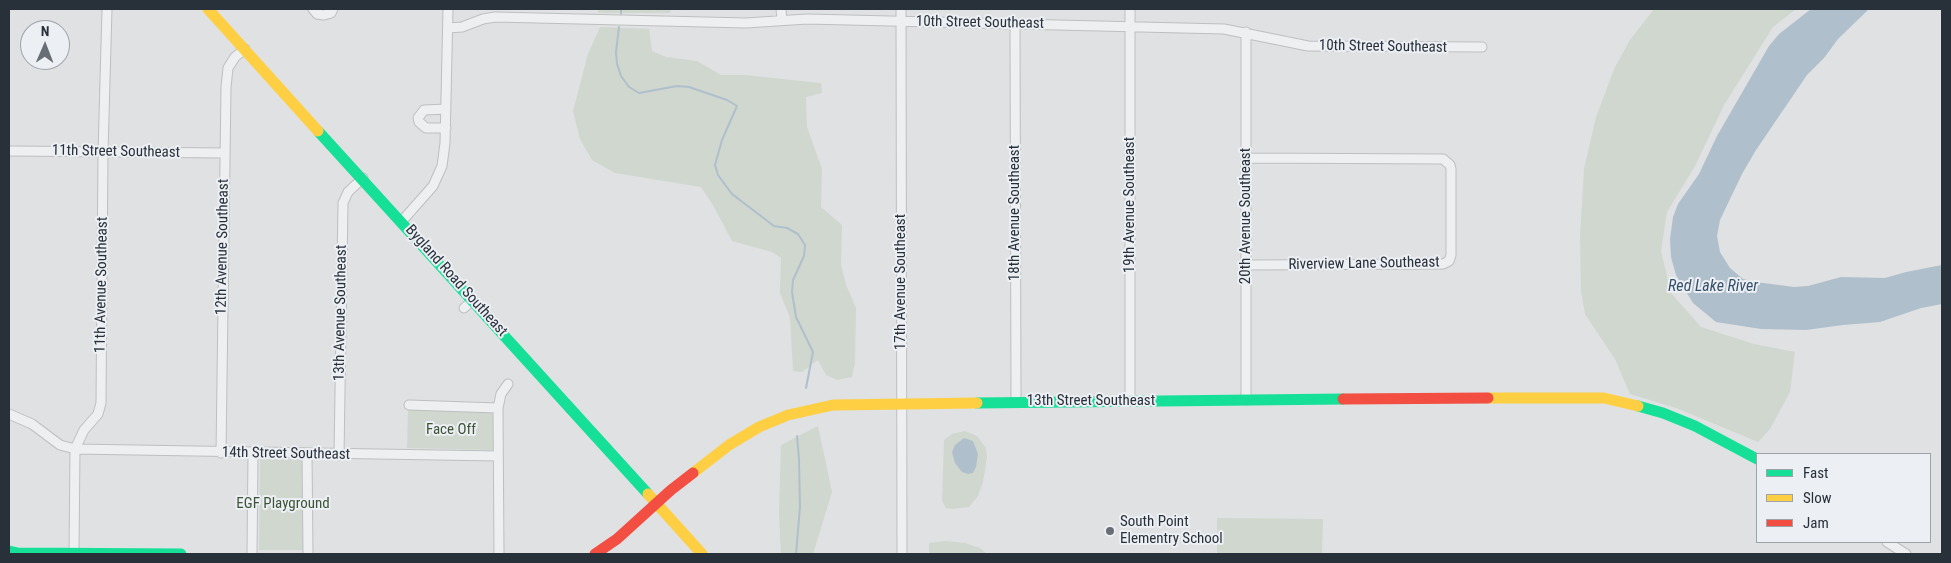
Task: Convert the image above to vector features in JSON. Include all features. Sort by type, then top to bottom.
[{"type":"street","name":"11th Avenue Southeast","points":[[74,554],[75,449],[84,430],[98,414],[101,403],[103,153],[107,9]]},
{"type":"street","name":"Bygland Road Southeast","points":[[208,9],[402,221],[469,304],[702,554]]},
{"type":"street","points":[[313,9],[317,14],[324,16],[333,9]]},
{"type":"street","points":[[402,221],[433,186],[439,175],[444,155],[448,9]]},
{"type":"street","points":[[781,9],[782,20]]},
{"type":"street","name":"17th Avenue Southeast","points":[[900,9],[902,554]]},
{"type":"street","name":"19th Avenue Southeast","points":[[1130,9],[1130,401]]},
{"type":"street","name":"10th Street Southeast","points":[[448,28],[462,27],[483,19],[495,17],[746,23],[802,19],[1224,29],[1308,46],[1482,47]]},
{"type":"street","name":"18th Avenue Southeast","points":[[1015,24],[1016,402]]},
{"type":"street","name":"20th Avenue Southeast","points":[[1246,32],[1246,400]]},
{"type":"street","name":"12th Avenue Southeast","points":[[221,453],[226,87],[228,68],[235,57],[245,49]]},
{"type":"street","points":[[446,109],[424,110],[418,118],[419,122],[426,128],[446,128]]},
{"type":"street","name":"11th Street Southeast","points":[[9,151],[224,154]]},
{"type":"street","name":"Riverview Lane Southeast","points":[[1246,265],[1443,264],[1449,261],[1451,255],[1451,169],[1444,159],[1247,158]]},
{"type":"street","name":"13th Avenue Southeast","points":[[339,455],[343,203],[348,192],[363,178]]},
{"type":"street","points":[[499,554],[498,408],[501,394],[508,384]]},
{"type":"street","name":"13th Street Southeast","points":[[595,554],[617,539],[713,455],[744,435],[774,421],[803,411],[833,405],[1556,396],[1604,398],[1642,406],[1695,426],[1756,458]]},
{"type":"street","points":[[409,405],[498,408]]},
{"type":"street","points":[[9,414],[32,424],[60,445],[75,449]]},
{"type":"street","name":"14th Street Southeast","points":[[75,449],[253,454],[498,456]]},
{"type":"street","points":[[252,554],[253,454]]},
{"type":"street","points":[[307,454],[308,554]]},
{"type":"street","points":[[1889,543],[1906,554]]},
{"type":"street","points":[[15,553],[181,554]]},
{"type":"green space","points":[[598,9],[671,9],[670,13],[598,13]]},
{"type":"green space","points":[[1654,9],[1796,9],[1773,27],[1724,105],[1695,166],[1667,212],[1661,251],[1671,293],[1701,327],[1754,344],[1795,352],[1790,392],[1770,429],[1758,442],[1676,408],[1630,394],[1615,359],[1585,314],[1581,291],[1580,236],[1584,169],[1596,117],[1615,67],[1630,40]]},
{"type":"green space","points":[[600,27],[649,29],[652,51],[666,57],[697,61],[721,75],[745,75],[821,83],[822,93],[806,97],[807,127],[822,169],[821,207],[842,225],[841,265],[846,285],[856,308],[855,363],[852,377],[837,380],[826,375],[818,360],[802,372],[793,371],[790,318],[780,293],[781,258],[772,252],[732,241],[701,187],[615,173],[592,160],[580,139],[573,111],[588,54]]},
{"type":"green space","name":"Face Off","points":[[408,410],[494,412],[494,450],[407,448]]},
{"type":"green space","points":[[818,426],[832,492],[813,554],[781,554],[779,513],[781,445]]},
{"type":"green space","points":[[965,431],[977,436],[986,448],[987,457],[983,482],[978,496],[969,507],[946,508],[942,501],[944,440],[952,434]]},
{"type":"green space","name":"EGF Playground","points":[[260,459],[306,459],[307,550],[259,550]]},
{"type":"green space","points":[[1217,518],[1323,519],[1322,554],[1217,554]]},
{"type":"green space","points":[[946,541],[965,543],[980,548],[987,554],[929,554],[929,543]]},
{"type":"water","name":"Red Lake River","points":[[1811,9],[1869,9],[1838,39],[1824,58],[1807,75],[1756,150],[1720,220],[1717,236],[1720,252],[1730,268],[1743,279],[1794,287],[1808,286],[1841,277],[1885,278],[1942,265],[1942,304],[1921,308],[1880,322],[1806,330],[1761,329],[1716,322],[1693,303],[1676,275],[1671,257],[1670,239],[1673,217],[1678,204],[1699,174],[1717,136],[1769,46],[1779,34]]},
{"type":"water","points":[[964,438],[973,441],[978,454],[973,473],[968,474],[962,472],[955,463],[952,452],[955,445]]},
{"type":"waterway","points":[[621,9],[621,14]]},
{"type":"waterway","points":[[619,27],[616,52],[617,64],[621,76],[629,87],[639,93],[677,86],[689,87],[727,100],[737,106],[722,140],[715,165],[718,175],[732,194],[774,226],[787,228],[798,234],[805,245],[804,256],[793,280],[792,292],[796,317],[813,352],[806,388]]},
{"type":"waterway","points":[[796,554],[800,507],[797,436]]},
{"type":"traffic: fast","points":[[318,131],[648,494]]},
{"type":"traffic: fast","points":[[977,403],[1343,399]]},
{"type":"traffic: fast","points":[[1638,406],[1663,413],[1695,426],[1756,458]]},
{"type":"traffic: fast","points":[[9,551],[18,553],[181,554]]},
{"type":"traffic: slow","points":[[208,9],[318,131]]},
{"type":"traffic: slow","points":[[1488,398],[1604,398],[1638,406]]},
{"type":"traffic: slow","points":[[693,473],[729,445],[759,427],[788,415],[833,405],[977,403]]},
{"type":"traffic: slow","points":[[648,494],[702,554]]},
{"type":"traffic: jam","points":[[1343,399],[1488,398]]},
{"type":"traffic: jam","points":[[595,554],[617,539],[671,490],[693,473]]},
{"type":"place","name":"South Point Elementry School","points":[[1110,531]]}]
